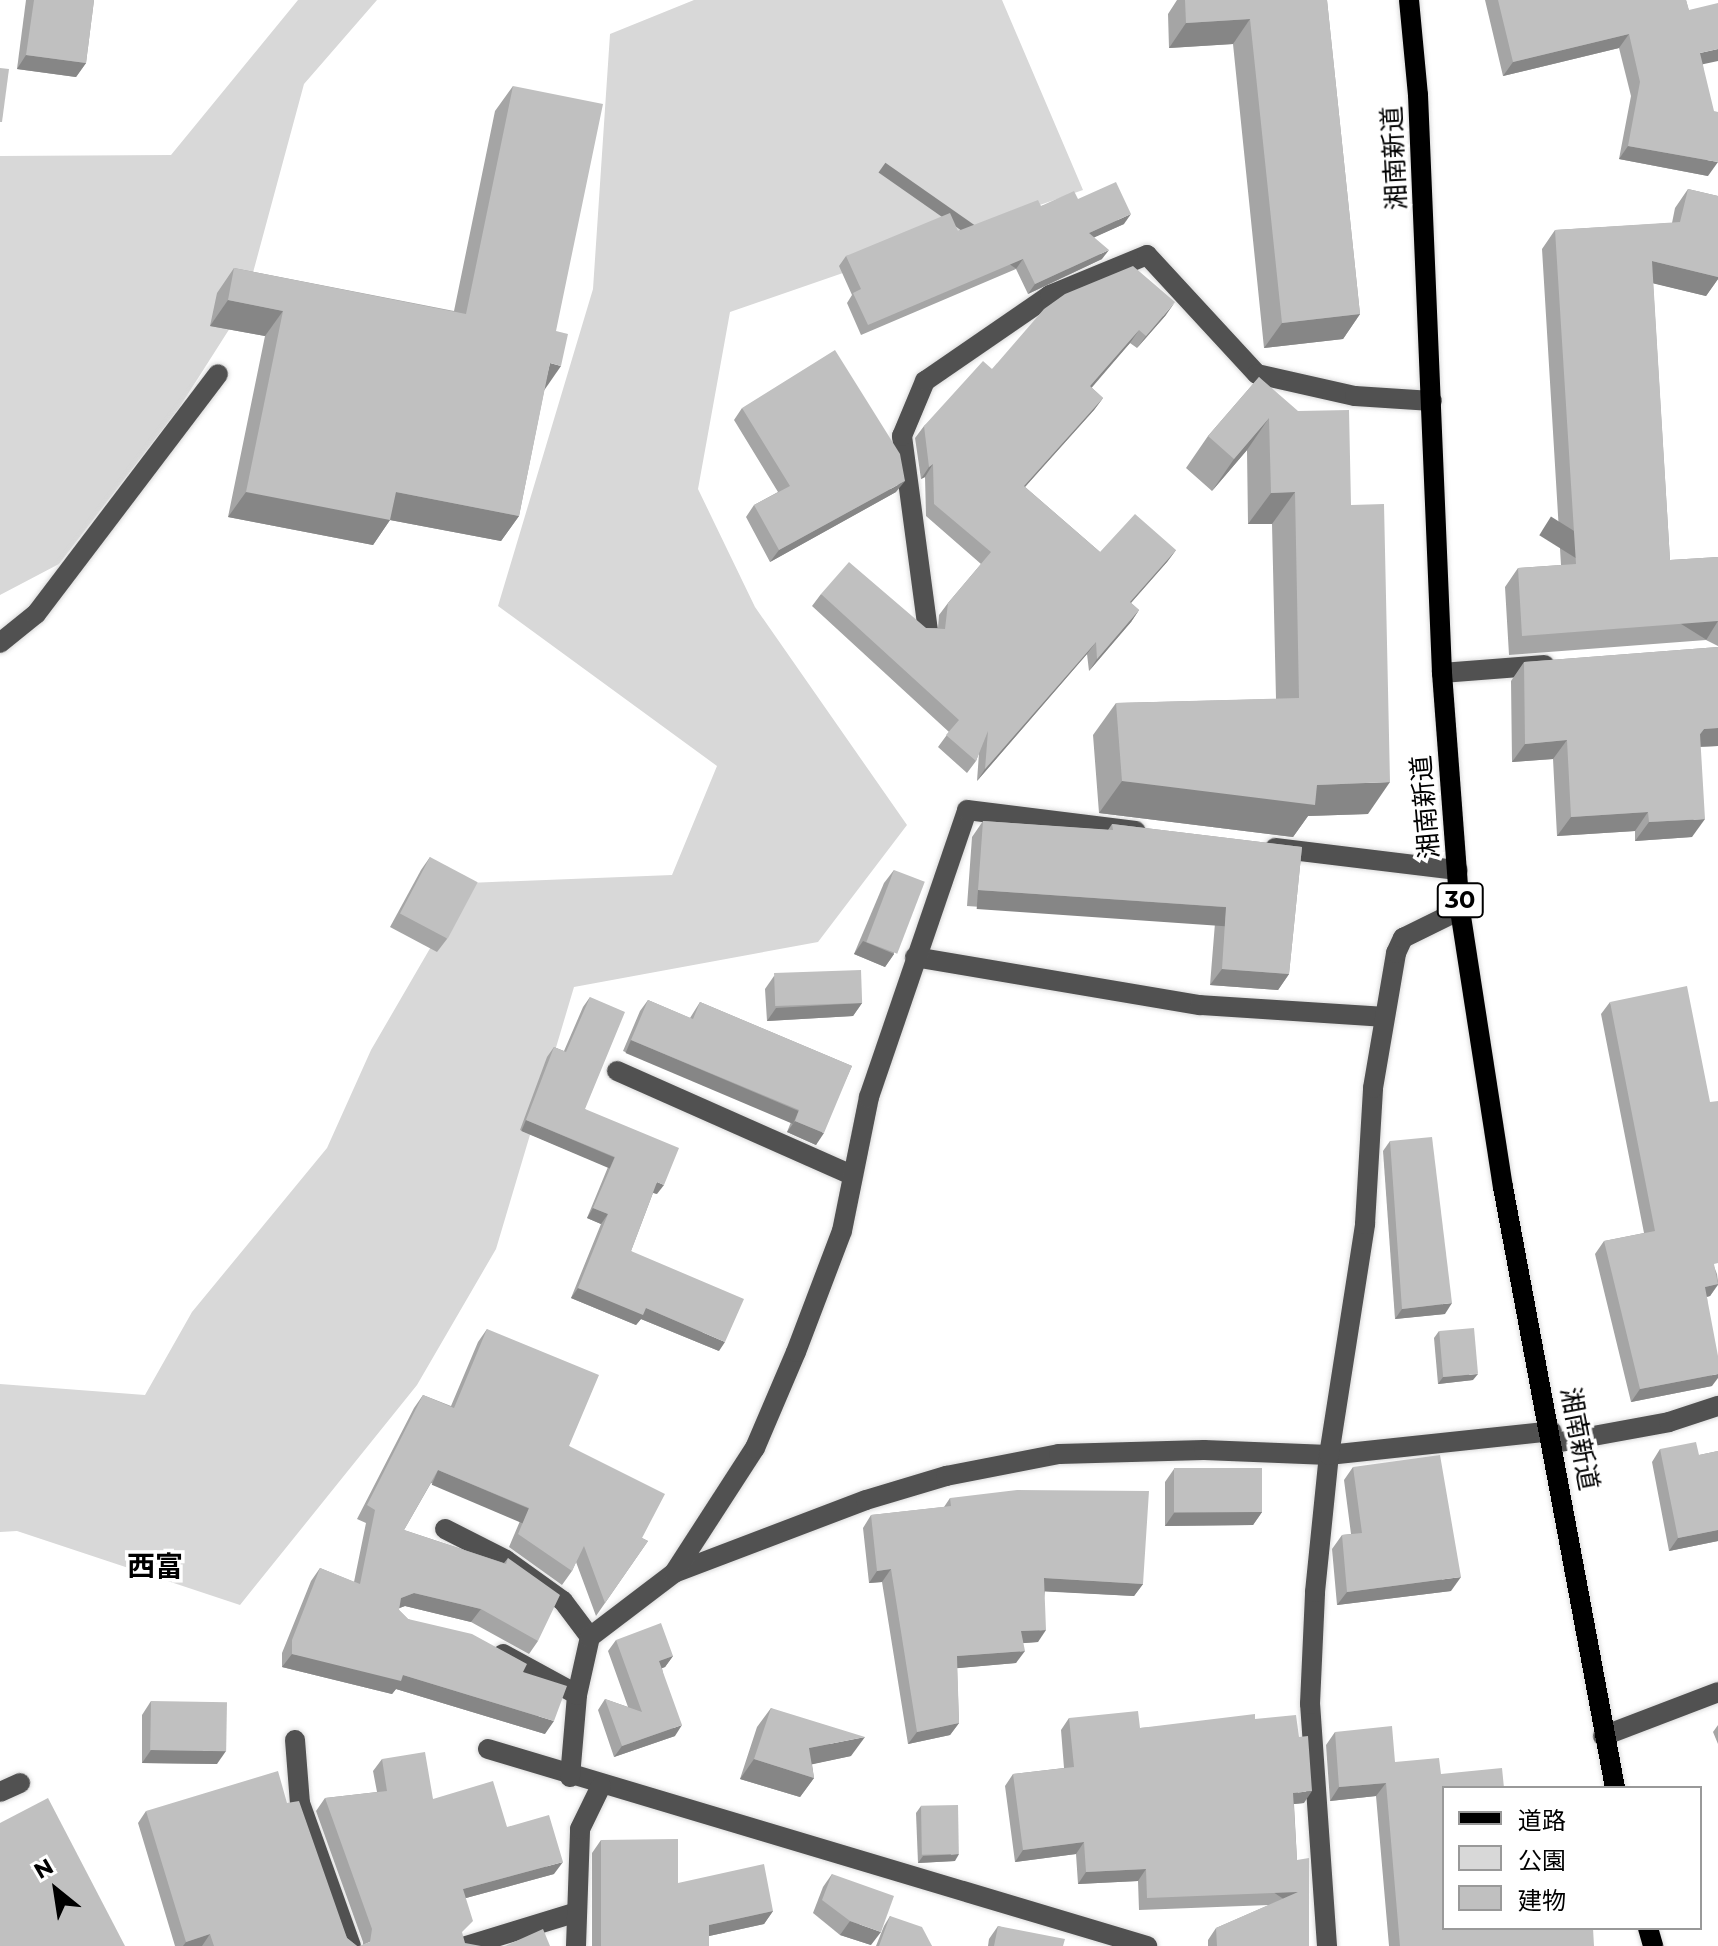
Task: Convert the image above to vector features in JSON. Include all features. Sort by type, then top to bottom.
[{"type":"main road","name":"湘南新道","points":[[1409,0],[1432,401],[1442,673],[1460,910],[1498,1156],[1553,1437],[1603,1736],[1615,1786]]},
{"type":"street","points":[[928,631],[902,436],[925,381],[1050,295],[1147,255],[1257,374],[1355,396],[1432,401]]},
{"type":"street","points":[[0,643],[36,614],[218,374]]},
{"type":"street","points":[[1442,673],[1567,663]]},
{"type":"street","points":[[674,1573],[755,1448],[842,1231],[869,1097],[967,810],[1157,833]]},
{"type":"street","points":[[1252,845],[1458,870]]},
{"type":"street","points":[[1327,1946],[1310,1704],[1329,1455],[1365,1224],[1373,1088],[1384,1017],[1403,938],[1460,910]]},
{"type":"street","points":[[915,957],[1200,1005],[1384,1017]]},
{"type":"street","points":[[617,1071],[852,1175]]},
{"type":"street","points":[[570,1777],[577,1695],[590,1637],[674,1573],[866,1500],[946,1476],[1059,1454],[1204,1450],[1329,1455],[1553,1437],[1669,1422],[1718,1406]]},
{"type":"street","points":[[445,1529],[506,1560],[563,1601],[590,1637]]},
{"type":"street","points":[[482,1643],[577,1695]]},
{"type":"street","points":[[1603,1736],[1718,1692]]},
{"type":"street","points":[[295,1740],[300,1803],[351,1946]]},
{"type":"street","points":[[488,1749],[570,1777],[1147,1946]]},
{"type":"street","points":[[0,1792],[20,1783]]},
{"type":"street","points":[[576,1946],[580,1829],[601,1786]]},
{"type":"street","points":[[466,1946],[577,1912]]},
{"type":"green space","points":[[298,0],[377,0],[304,84],[244,306],[179,408],[59,564],[0,595],[0,156],[171,155]]},
{"type":"green space","points":[[694,0],[1002,0],[1083,190],[730,312],[698,489],[755,607],[907,825],[818,942],[574,987],[496,1249],[417,1385],[240,1605],[17,1531],[0,1532],[0,1384],[145,1395],[192,1312],[327,1148],[371,1050],[468,883],[672,875],[717,766],[498,606],[593,289],[610,34]]},
{"type":"building","points":[[34,0],[94,0],[86,63],[26,55]]},
{"type":"building","points":[[1185,0],[1327,0],[1360,314],[1282,323],[1250,19],[1186,23]]},
{"type":"building","points":[[1498,0],[1686,0],[1689,10],[1718,3],[1718,49],[1700,53],[1714,111],[1718,112],[1718,162],[1628,146],[1640,82],[1629,34],[1513,62]]},
{"type":"building","points":[[0,68],[9,69],[2,122],[0,122]]},
{"type":"building","points":[[513,86],[603,104],[556,331],[568,334],[561,366],[550,363],[519,516],[396,492],[390,520],[246,492],[283,311],[228,300],[234,268],[466,314]]},
{"type":"building","points":[[1116,182],[1131,214],[1089,233],[1109,250],[1035,284],[1023,259],[868,325],[853,293],[861,289],[846,256],[950,213],[958,231],[1038,200],[1041,206],[1074,191],[1078,199]]},
{"type":"building","points":[[1688,189],[1718,196],[1718,277],[1652,261],[1670,560],[1718,557],[1718,621],[1522,636],[1518,568],[1576,564],[1555,230],[1680,222]]},
{"type":"building","points":[[1133,266],[1175,302],[1146,336],[1139,330],[1090,386],[1103,398],[1024,486],[1100,552],[1135,514],[1176,550],[1130,602],[1139,610],[1097,659],[1096,642],[985,769],[988,731],[976,761],[946,735],[959,720],[821,594],[849,562],[926,628],[945,629],[948,603],[991,552],[934,504],[933,464],[929,467],[924,426],[983,361],[992,369],[1044,309],[1065,294]]},
{"type":"building","points":[[835,350],[900,454],[905,481],[779,550],[754,505],[790,486],[742,408]]},
{"type":"building","points":[[1259,377],[1298,411],[1349,410],[1351,505],[1384,504],[1390,782],[1317,785],[1315,805],[1122,781],[1116,703],[1299,698],[1295,492],[1271,493],[1269,418],[1234,459],[1208,436]]},
{"type":"building","points":[[1718,647],[1718,728],[1704,729],[1700,734],[1705,819],[1649,822],[1648,812],[1571,817],[1567,740],[1525,744],[1524,662]]},
{"type":"building","points":[[983,821],[1113,830],[1112,824],[1302,847],[1289,974],[1222,969],[1226,907],[978,890]]},
{"type":"building","points":[[430,857],[478,882],[448,939],[400,914]]},
{"type":"building","points":[[894,870],[925,882],[897,954],[866,942]]},
{"type":"building","points":[[861,970],[862,1003],[775,1006],[774,973]]},
{"type":"building","points":[[1687,986],[1710,1102],[1718,1101],[1718,1263],[1714,1264],[1718,1284],[1705,1287],[1718,1356],[1718,1374],[1640,1389],[1604,1241],[1655,1231],[1610,1002]]},
{"type":"building","points":[[590,997],[625,1012],[585,1109],[679,1148],[664,1185],[657,1182],[631,1251],[744,1299],[725,1342],[646,1308],[643,1315],[578,1288],[608,1214],[593,1208],[615,1157],[526,1120],[554,1047],[566,1052]]},
{"type":"building","points":[[648,1000],[693,1019],[700,1002],[852,1066],[824,1133],[795,1121],[799,1110],[631,1040]]},
{"type":"building","points":[[1432,1137],[1452,1303],[1402,1309],[1390,1141]]},
{"type":"building","points":[[1474,1328],[1478,1374],[1443,1377],[1439,1331]]},
{"type":"building","points":[[487,1329],[599,1375],[569,1446],[665,1494],[642,1538],[648,1541],[605,1603],[584,1546],[572,1571],[518,1534],[529,1508],[438,1470],[404,1530],[506,1564],[508,1558],[560,1595],[538,1641],[481,1609],[414,1593],[401,1598],[399,1610],[408,1619],[472,1634],[527,1664],[523,1672],[567,1686],[554,1721],[403,1675],[401,1681],[292,1654],[292,1640],[320,1568],[360,1584],[375,1510],[367,1505],[423,1395],[454,1408]]},
{"type":"building","points":[[1696,1442],[1699,1455],[1718,1451],[1718,1530],[1678,1538],[1660,1449]]},
{"type":"building","points":[[1440,1455],[1461,1577],[1347,1592],[1342,1535],[1362,1533],[1353,1467]]},
{"type":"building","points":[[1174,1468],[1262,1468],[1262,1512],[1174,1512]]},
{"type":"building","points":[[1017,1490],[1149,1491],[1143,1584],[1044,1578],[1046,1630],[1021,1631],[1025,1651],[957,1656],[959,1723],[917,1732],[891,1569],[877,1571],[871,1515],[951,1506],[950,1498]]},
{"type":"building","points":[[661,1623],[673,1656],[659,1661],[682,1725],[622,1746],[605,1699],[642,1712],[616,1640]]},
{"type":"building","points":[[151,1701],[227,1702],[226,1751],[150,1750]]},
{"type":"building","points":[[771,1708],[865,1737],[809,1748],[814,1778],[754,1759]]},
{"type":"building","points":[[1138,1711],[1140,1728],[1255,1714],[1255,1719],[1296,1715],[1299,1737],[1308,1736],[1312,1791],[1293,1793],[1297,1860],[1309,1858],[1309,1946],[1217,1946],[1216,1928],[1298,1892],[1147,1898],[1146,1869],[1086,1872],[1084,1842],[1023,1850],[1013,1774],[1074,1767],[1069,1718]]},
{"type":"building","points":[[1392,1726],[1395,1762],[1439,1758],[1441,1774],[1502,1768],[1504,1786],[1442,1786],[1442,1930],[1593,1930],[1594,1946],[1400,1946],[1386,1783],[1339,1787],[1335,1732]]},
{"type":"building","points":[[425,1752],[433,1799],[493,1781],[507,1827],[549,1815],[563,1862],[463,1889],[473,1921],[462,1932],[465,1943],[481,1946],[359,1946],[370,1942],[372,1929],[325,1798],[387,1791],[382,1759]]},
{"type":"building","points":[[278,1771],[287,1803],[299,1801],[347,1938],[357,1946],[214,1946],[210,1934],[186,1942],[146,1811]]},
{"type":"building","points":[[48,1798],[125,1946],[0,1946],[0,1823]]},
{"type":"building","points":[[958,1805],[959,1854],[922,1855],[921,1806]]},
{"type":"building","points":[[678,1839],[678,1883],[764,1864],[773,1911],[709,1925],[709,1946],[601,1946],[601,1840]]},
{"type":"building","points":[[832,1874],[894,1896],[881,1932],[850,1921],[822,1900]]},
{"type":"building","points":[[890,1916],[922,1927],[932,1946],[879,1946]]},
{"type":"building","points":[[998,1926],[1065,1939],[1063,1946],[994,1946]]},
{"type":"building","points":[[543,1929],[550,1946],[505,1946]]},
{"type":"district","name":"西富","points":[[155,1566]]}]
